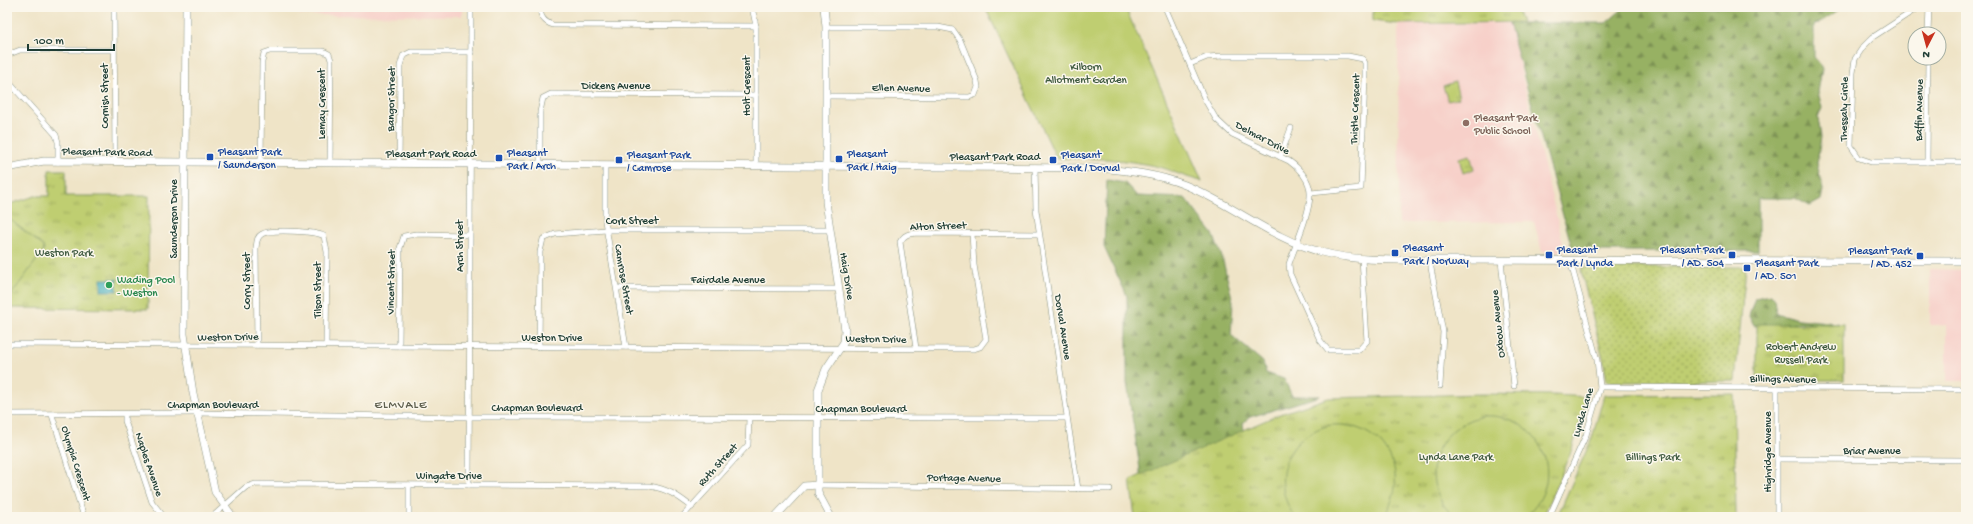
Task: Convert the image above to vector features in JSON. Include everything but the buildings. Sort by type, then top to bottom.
[{"type":"street","name":"Cornish Street","points":[[114,7],[115,162]]},
{"type":"street","name":"Saunderson Drive","points":[[186,7],[184,163],[185,346],[193,393],[215,492],[233,517]]},
{"type":"street","name":"Arch Street","points":[[469,485],[469,164],[471,7]]},
{"type":"street","points":[[540,7],[541,17],[546,23],[553,25],[756,26]]},
{"type":"street","name":"Holt Crescent","points":[[752,7],[756,26],[756,166]]},
{"type":"street","name":"Haig Drive","points":[[824,7],[826,27],[826,202],[845,330],[844,342],[826,369],[820,381],[818,390],[818,493],[831,517]]},
{"type":"street","name":"Delmar Drive","points":[[1165,7],[1205,100],[1216,119],[1232,134],[1280,157],[1296,167],[1307,180],[1311,193]]},
{"type":"street","name":"Thessaly Circle","points":[[1919,7],[1873,37],[1863,46],[1856,59],[1853,73],[1851,146],[1859,158],[1871,162],[1966,162]]},
{"type":"street","points":[[1928,26],[1929,7]]},
{"type":"street","name":"Ellen Avenue","points":[[826,27],[938,27],[953,30],[960,40],[977,81],[978,87],[975,95],[964,97],[826,96]]},
{"type":"street","points":[[7,54],[20,50],[114,50]]},
{"type":"street","name":"Lemay Crescent","points":[[261,163],[262,62],[264,53],[270,51],[323,51],[329,54],[331,60],[330,163]]},
{"type":"street","name":"Bangor Street","points":[[399,164],[400,66],[403,56],[411,52],[470,52]]},
{"type":"street","name":"Thistle Crescent","points":[[1190,64],[1207,57],[1223,56],[1348,56],[1363,60],[1365,63],[1365,76],[1361,188],[1311,193]]},
{"type":"street","name":"Baffin Avenue","points":[[1927,162],[1928,66]]},
{"type":"street","points":[[7,80],[56,135],[58,142],[58,162]]},
{"type":"street","name":"Dickens Avenue","points":[[540,165],[540,112],[542,98],[551,94],[756,95]]},
{"type":"street","points":[[1280,157],[1292,128]]},
{"type":"street","name":"Pleasant Park Road","points":[[7,168],[25,164],[58,162],[1070,167],[1136,171],[1179,183],[1206,195],[1255,222],[1320,252],[1362,258],[1431,260],[1966,261]]},
{"type":"street","name":"Camrose Street","points":[[606,165],[606,230],[626,347]]},
{"type":"street","name":"Dorval Avenue","points":[[1035,167],[1036,210],[1039,234],[1078,489]]},
{"type":"street","points":[[1311,193],[1309,204],[1289,264],[1290,274],[1320,340],[1328,350],[1359,350],[1367,341],[1362,258]]},
{"type":"street","name":"Cork Street","points":[[539,347],[540,252],[543,239],[555,234],[606,230],[830,230]]},
{"type":"street","name":"Corry Street","points":[[257,345],[257,239],[262,234],[269,232],[314,233],[324,236]]},
{"type":"street","name":"Vincent Street","points":[[399,346],[400,248],[404,236],[416,234],[469,235]]},
{"type":"street","name":"Alton Street","points":[[916,348],[900,242],[906,234],[1039,234]]},
{"type":"street","name":"Weston Drive","points":[[7,344],[185,346],[326,345],[841,347],[974,349],[984,344],[986,339],[974,265],[972,234]]},
{"type":"street","name":"Tilson Street","points":[[324,236],[327,252],[326,345]]},
{"type":"street","points":[[1431,260],[1431,268],[1443,332],[1440,386]]},
{"type":"street","name":"Oxbow Avenue","points":[[1501,260],[1514,386]]},
{"type":"street","name":"Lynda Lane","points":[[1550,517],[1586,435],[1600,387],[1597,360],[1570,260]]},
{"type":"street","name":"Fairdale Avenue","points":[[617,288],[839,289]]},
{"type":"street","name":"Billings Avenue","points":[[1600,387],[1966,389]]},
{"type":"street","name":"Highridge Avenue","points":[[1777,388],[1777,517]]},
{"type":"street","name":"Chapman Boulevard","points":[[7,414],[125,415],[198,413],[468,417],[1068,418]]},
{"type":"street","name":"Olympia Crescent","points":[[52,415],[84,517]]},
{"type":"street","name":"Naples Avenue","points":[[125,415],[125,421],[152,502],[164,517]]},
{"type":"street","name":"Ruth Street","points":[[682,517],[748,445],[749,418]]},
{"type":"street","name":"Briar Avenue","points":[[1777,459],[1966,460]]},
{"type":"street","name":"Wingate Drive","points":[[212,517],[246,487],[255,484],[649,486],[662,488],[674,493],[692,507]]},
{"type":"street","points":[[408,517],[409,485]]},
{"type":"street","points":[[775,517],[804,486],[818,485]]},
{"type":"street","name":"Portage Avenue","points":[[818,485],[1110,489]]},
{"type":"street","points":[[7,506],[11,517]]},
{"type":"shaded area","points":[[298,7],[462,7],[462,16],[300,15]]},
{"type":"shaded area","name":"Pleasant Park Public School","points":[[1509,23],[1565,251],[1542,252],[1534,222],[1399,223],[1398,24]]},
{"type":"shaded area","points":[[1930,269],[1966,270],[1966,381],[1947,381],[1947,325],[1930,325]]},
{"type":"green space","name":"Kilborn Allotment Garden","points":[[985,7],[1125,7],[1202,181],[1155,166],[1119,160],[1094,158],[1057,159]]},
{"type":"green space","points":[[1373,7],[1516,7],[1522,22],[1398,24],[1373,21]]},
{"type":"green space","points":[[1625,7],[1843,7],[1819,23],[1814,24],[1814,57],[1822,69],[1818,92],[1822,108],[1818,118],[1821,137],[1817,163],[1823,190],[1821,200],[1810,206],[1795,198],[1758,198],[1758,251],[1573,251],[1509,23],[1606,23]]},
{"type":"green space","points":[[1455,82],[1459,98],[1448,101],[1443,86]]},
{"type":"green space","points":[[1470,155],[1474,169],[1463,173],[1459,158]]},
{"type":"green space","name":"Weston Park","points":[[49,170],[66,170],[66,196],[149,196],[148,309],[7,308],[7,205],[35,196],[49,196]]},
{"type":"green space","points":[[1107,180],[1125,183],[1137,196],[1185,198],[1213,234],[1222,257],[1233,302],[1231,335],[1263,362],[1266,373],[1284,379],[1292,396],[1320,396],[1250,417],[1243,423],[1244,432],[1140,505],[1140,469],[1127,383],[1127,296],[1104,247]]},
{"type":"green space","points":[[7,217],[43,246],[44,250],[11,295],[7,291]]},
{"type":"green space","points":[[1582,267],[1746,267],[1735,381],[1607,382],[1603,358],[1581,271]]},
{"type":"green space","points":[[1771,295],[1774,300],[1776,313],[1798,319],[1838,323],[1842,327],[1828,329],[1815,324],[1800,322],[1774,329],[1761,325],[1754,326],[1749,316],[1755,298]]},
{"type":"green space","name":"Robert Andrew Russell Park","points":[[1757,324],[1844,324],[1844,380],[1757,380]]},
{"type":"green space","name":"Lynda Lane Park","points":[[1482,394],[1588,397],[1572,449],[1543,517],[1135,517],[1130,480],[1280,414],[1328,398]]},
{"type":"green space","name":"Billings Park","points":[[1734,394],[1736,517],[1557,517],[1592,438],[1604,395]]},
{"type":"green space","points":[[1483,416],[1503,418],[1520,425],[1533,436],[1542,451],[1547,467],[1545,485],[1538,502],[1525,517],[1455,517],[1443,504],[1435,489],[1433,473],[1435,458],[1442,444],[1452,431],[1466,422]]},
{"type":"green space","points":[[1331,425],[1349,426],[1365,432],[1378,441],[1388,453],[1394,468],[1395,484],[1392,501],[1383,517],[1295,517],[1287,503],[1283,488],[1283,474],[1286,460],[1293,448],[1303,438],[1316,430]]},
{"type":"water","name":"Wading Pool - Weston","points":[[101,279],[117,279],[117,291],[101,291]]},
{"type":"place","name":"Pleasant Park Public School","points":[[1466,123]]},
{"type":"place","name":"Pleasant Park / Saunderson","points":[[210,157]]},
{"type":"place","name":"Pleasant Park / Arch","points":[[499,158]]},
{"type":"place","name":"Pleasant Park / Haig","points":[[839,159]]},
{"type":"place","name":"Pleasant Park / Camrose","points":[[619,160]]},
{"type":"place","name":"Pleasant Park / Dorval","points":[[1053,160]]},
{"type":"place","name":"Pleasant Park / Norway","points":[[1395,253]]},
{"type":"place","name":"Pleasant Park / Lynda","points":[[1549,255]]},
{"type":"place","name":"Pleasant Park / AD. 504","points":[[1732,255]]},
{"type":"place","name":"Pleasant Park / AD. 452","points":[[1920,256]]},
{"type":"place","name":"Pleasant Park / AD. 501","points":[[1747,268]]},
{"type":"place","name":"Wading Pool - Weston","points":[[109,285]]},
{"type":"district","name":"ELMVALE","points":[[401,404]]}]
